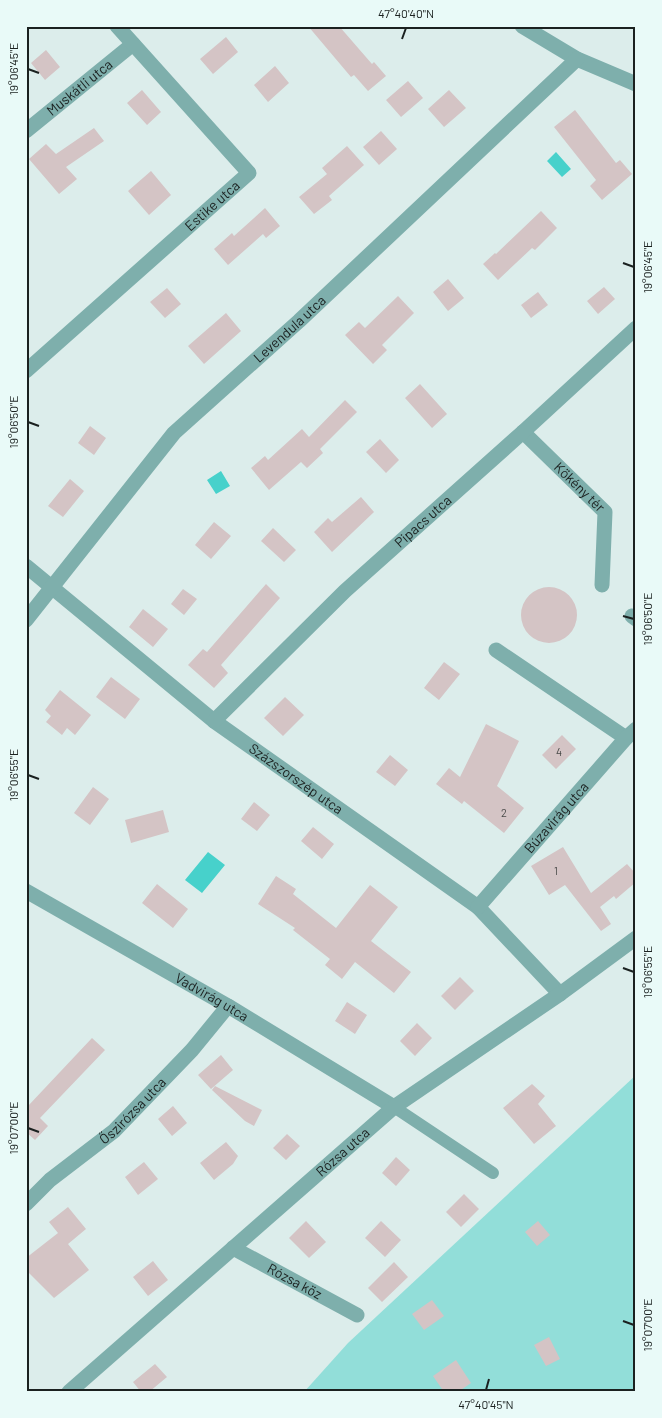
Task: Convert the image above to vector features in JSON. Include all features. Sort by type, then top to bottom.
[{"type":"street","name":"Estike utca","points":[[26,371],[249,173],[117,26]]},
{"type":"street","points":[[522,26],[576,58],[636,84]]},
{"type":"street","name":"Muskátli utca","points":[[26,131],[133,44]]},
{"type":"street","name":"Levendula utca","points":[[26,620],[174,433],[299,321],[576,58]]},
{"type":"street","name":"Pipacs utca","points":[[214,720],[344,591],[636,328]]},
{"type":"street","name":"Kökény tér","points":[[522,432],[605,512],[602,585]]},
{"type":"street","name":"Százszorszép utca","points":[[26,566],[214,720],[478,907],[560,994]]},
{"type":"street","points":[[496,650],[631,733]]},
{"type":"street","name":"Búzavirág utca","points":[[478,907],[631,733]]},
{"type":"street","name":"Vadvirág utca","points":[[26,891],[228,1006],[394,1107]]},
{"type":"street","name":"Rózsa utca","points":[[69,1392],[394,1107],[560,994],[636,938]]},
{"type":"street","name":"Őszirózsa utca","points":[[26,1204],[50,1180],[114,1131],[192,1050],[228,1006]]},
{"type":"street","name":"Rózsa köz","points":[[233,1248],[357,1315]]},
{"type":"lane","points":[[394,1107],[493,1172]]},
{"type":"shaded area","points":[[556,152],[571,169],[562,177],[547,161]]},
{"type":"shaded area","points":[[221,471],[230,486],[216,494],[207,480]]},
{"type":"shaded area","points":[[208,852],[225,865],[202,893],[185,880]]},
{"type":"shaded area","points":[[636,1075],[636,1392],[304,1392],[348,1343]]},
{"type":"building","points":[[308,26],[339,26],[372,64],[374,62],[386,76],[368,91],[354,75],[351,77]]},
{"type":"building","points":[[226,37],[238,52],[213,74],[200,59]]},
{"type":"building","points":[[46,50],[60,67],[45,80],[31,63]]},
{"type":"building","points":[[275,66],[289,83],[268,102],[254,85]]},
{"type":"building","points":[[408,81],[423,98],[401,117],[386,100]]},
{"type":"building","points":[[142,90],[161,112],[147,125],[127,103]]},
{"type":"building","points":[[449,90],[466,108],[444,127],[428,109]]},
{"type":"building","points":[[575,110],[616,163],[620,160],[632,174],[602,200],[590,186],[596,180],[554,127]]},
{"type":"building","points":[[94,128],[104,141],[66,167],[77,179],[59,194],[29,159],[46,144],[56,154]]},
{"type":"building","points":[[381,131],[397,149],[379,165],[363,147]]},
{"type":"building","points":[[347,146],[364,165],[329,196],[332,200],[314,214],[299,197],[327,174],[322,168]]},
{"type":"building","points":[[151,171],[171,195],[149,215],[128,191]]},
{"type":"building","points":[[265,208],[280,226],[266,238],[263,234],[228,265],[214,249],[232,233],[234,236]]},
{"type":"building","points":[[541,211],[557,228],[535,250],[532,248],[498,280],[483,264]]},
{"type":"building","points":[[448,279],[464,298],[448,311],[433,292]]},
{"type":"building","points":[[604,287],[615,299],[598,314],[587,301]]},
{"type":"building","points":[[167,288],[181,304],[165,318],[150,302]]},
{"type":"building","points":[[538,292],[548,305],[531,318],[521,305]]},
{"type":"building","points":[[398,296],[414,313],[382,345],[387,350],[373,364],[345,335],[359,322],[365,328]]},
{"type":"building","points":[[226,313],[241,331],[204,364],[188,346]]},
{"type":"building","points":[[420,384],[447,414],[432,428],[405,398]]},
{"type":"building","points":[[345,400],[357,412],[320,449],[323,453],[307,468],[301,462],[269,490],[251,468],[265,456],[268,460],[302,429],[309,437]]},
{"type":"building","points":[[90,426],[106,438],[94,455],[78,443]]},
{"type":"building","points":[[380,439],[399,460],[386,473],[366,452]]},
{"type":"building","points":[[70,479],[84,491],[63,517],[48,506]]},
{"type":"building","points":[[361,497],[374,512],[332,552],[314,532],[328,518],[332,522]]},
{"type":"building","points":[[214,522],[231,536],[211,559],[195,545]]},
{"type":"building","points":[[273,528],[296,550],[284,562],[261,541]]},
{"type":"building","points":[[266,584],[280,598],[221,665],[228,673],[214,688],[188,665],[203,649],[207,652]]},
{"type":"building","points":[[543,587],[555,587],[565,591],[573,599],[577,615],[573,631],[565,639],[555,643],[543,643],[533,639],[525,631],[521,621],[521,609],[525,599],[533,591]]},
{"type":"building","points":[[183,589],[197,599],[184,615],[171,604]]},
{"type":"building","points":[[143,609],[168,629],[153,647],[129,627]]},
{"type":"building","points":[[444,662],[460,674],[439,700],[424,688]]},
{"type":"building","points":[[111,677],[140,699],[125,719],[96,697]]},
{"type":"building","points":[[60,690],[91,715],[75,735],[67,728],[62,735],[46,722],[51,716],[45,710]]},
{"type":"building","points":[[285,697],[304,715],[283,736],[264,718]]},
{"type":"building","points":[[486,724],[519,741],[497,786],[524,808],[504,833],[464,801],[462,804],[436,784],[449,768],[460,777]]},
{"type":"building","points":[[562,735],[576,749],[556,769],[542,755]]},
{"type":"building","points":[[390,755],[408,770],[395,786],[376,772]]},
{"type":"building","points":[[93,787],[109,799],[90,825],[74,813]]},
{"type":"building","points":[[254,802],[270,815],[257,831],[241,819]]},
{"type":"building","points":[[163,810],[169,832],[131,843],[125,820]]},
{"type":"building","points":[[313,827],[334,844],[322,859],[301,841]]},
{"type":"building","points":[[563,847],[591,893],[627,864],[636,874],[636,882],[616,899],[614,896],[600,907],[611,924],[601,931],[565,885],[549,895],[531,866]]},
{"type":"building","points":[[276,876],[296,889],[293,894],[336,928],[370,885],[398,907],[371,941],[411,972],[394,993],[355,962],[342,979],[325,965],[330,959],[293,930],[295,928],[258,904]]},
{"type":"building","points":[[157,884],[188,909],[173,928],[142,903]]},
{"type":"building","points":[[460,977],[474,991],[455,1010],[441,996]]},
{"type":"building","points":[[347,1002],[367,1015],[355,1034],[335,1021]]},
{"type":"building","points":[[417,1023],[432,1038],[415,1056],[400,1041]]},
{"type":"building","points":[[92,1038],[105,1050],[40,1118],[48,1126],[35,1140],[26,1132],[26,1104],[28,1106]]},
{"type":"building","points":[[221,1055],[233,1070],[211,1089],[198,1075]]},
{"type":"building","points":[[532,1084],[545,1096],[538,1104],[556,1126],[534,1144],[503,1108]]},
{"type":"building","points":[[215,1086],[262,1110],[254,1126],[245,1121],[212,1090]]},
{"type":"building","points":[[173,1106],[187,1123],[172,1136],[158,1119]]},
{"type":"building","points":[[287,1134],[300,1146],[286,1160],[273,1148]]},
{"type":"building","points":[[226,1142],[238,1156],[233,1164],[214,1180],[200,1163]]},
{"type":"building","points":[[396,1157],[410,1170],[396,1186],[382,1173]]},
{"type":"building","points":[[144,1162],[158,1179],[138,1195],[125,1177]]},
{"type":"building","points":[[464,1194],[479,1209],[461,1227],[446,1212]]},
{"type":"building","points":[[68,1207],[86,1229],[68,1244],[89,1270],[54,1298],[26,1270],[26,1258],[58,1233],[49,1222]]},
{"type":"building","points":[[306,1221],[326,1242],[309,1258],[289,1238]]},
{"type":"building","points":[[381,1221],[401,1240],[385,1257],[365,1238]]},
{"type":"building","points":[[538,1221],[550,1235],[537,1246],[525,1232]]},
{"type":"building","points":[[153,1261],[168,1280],[148,1296],[133,1277]]},
{"type":"building","points":[[394,1262],[408,1277],[382,1302],[368,1288]]},
{"type":"building","points":[[432,1300],[444,1316],[424,1330],[412,1314]]},
{"type":"building","points":[[549,1337],[560,1359],[546,1366],[534,1345]]},
{"type":"building","points":[[456,1360],[471,1383],[458,1392],[444,1392],[433,1376]]},
{"type":"building","points":[[155,1364],[167,1377],[149,1392],[141,1392],[133,1382]]}]
